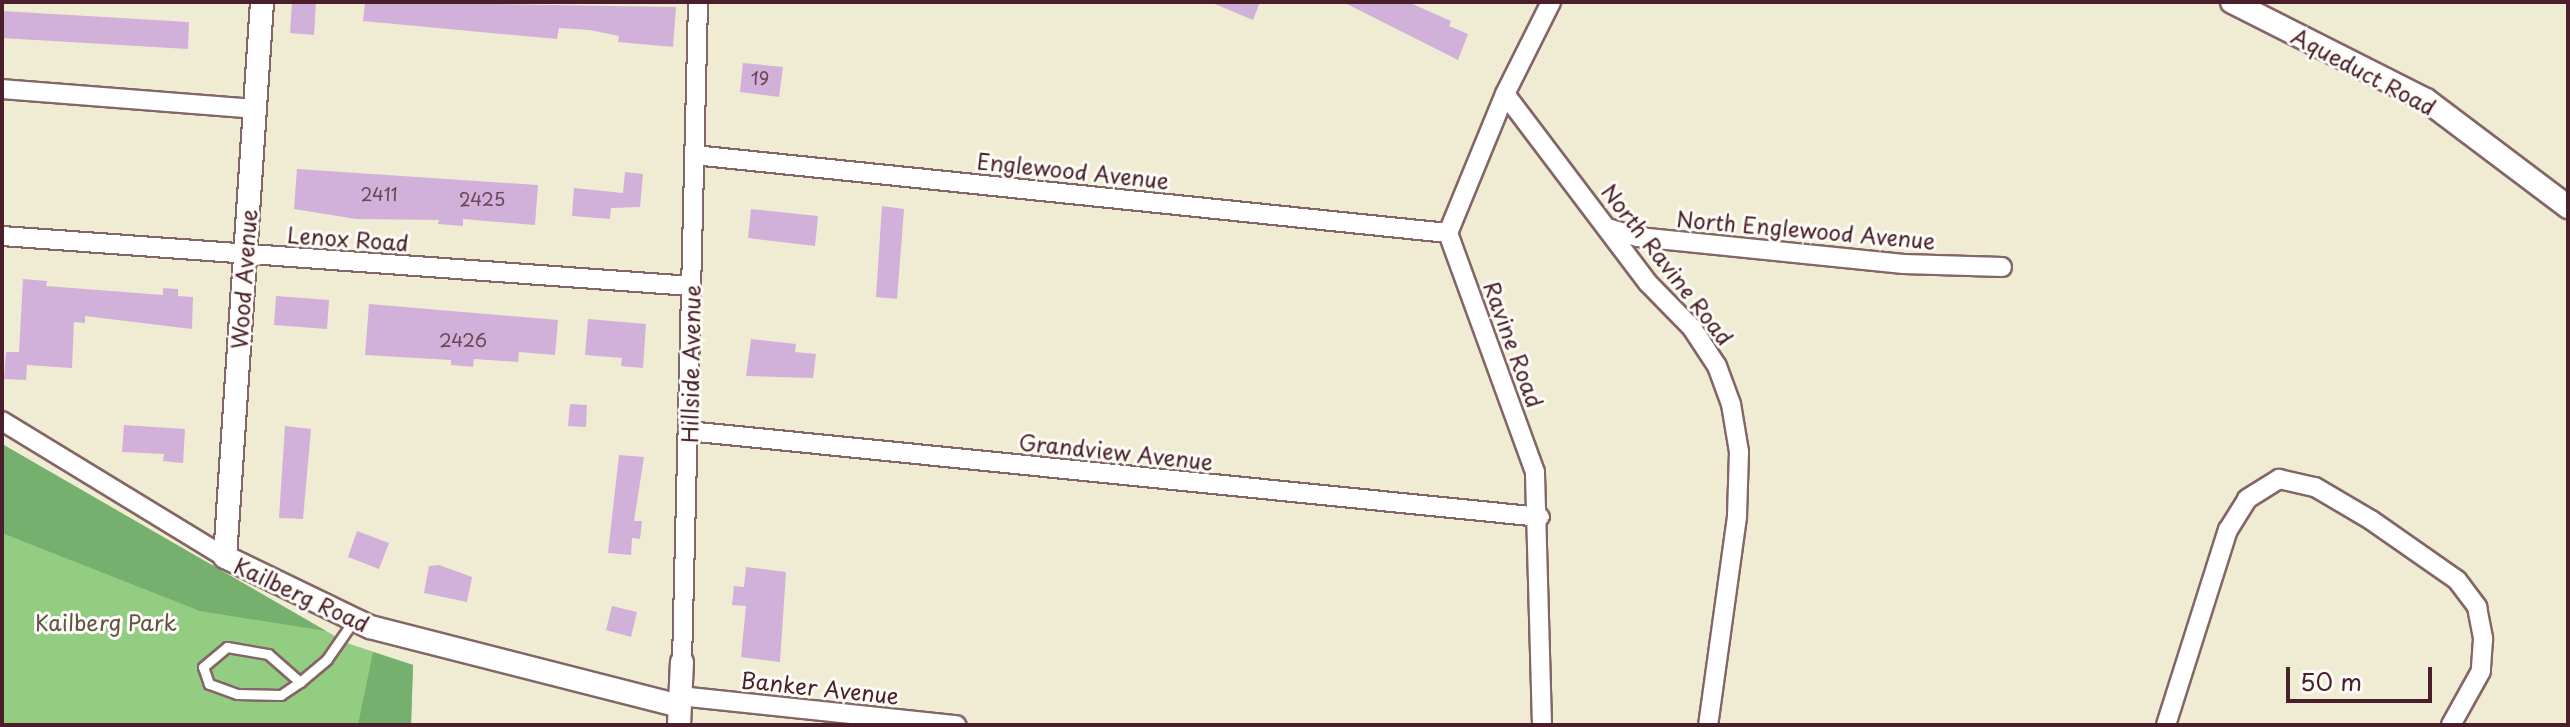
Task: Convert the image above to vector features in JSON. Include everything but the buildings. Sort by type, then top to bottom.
[{"type":"street","name":"Wood Avenue","points":[[225,557],[262,2]]},
{"type":"street","name":"Hillside Avenue","points":[[679,709],[698,2]]},
{"type":"street","points":[[1448,233],[1505,94],[1551,2]]},
{"type":"street","name":"Aqueduct Road","points":[[2232,2],[2426,100],[2568,207]]},
{"type":"street","points":[[2,89],[255,109]]},
{"type":"street","name":"North Ravine Road","points":[[1505,94],[1648,283],[1692,328],[1717,366],[1731,404],[1739,452],[1737,517],[1708,725]]},
{"type":"street","name":"Englewood Avenue","points":[[694,155],[1448,233]]},
{"type":"street","name":"North Englewood Avenue","points":[[1608,228],[1638,237],[1873,261],[2002,267]]},
{"type":"street","name":"Ravine Road","points":[[1448,233],[1535,472],[1540,517],[1542,725]]},
{"type":"street","name":"Lenox Road","points":[[2,236],[691,286]]},
{"type":"street","name":"Kailberg Road","points":[[2,421],[225,557],[354,620],[679,709]]},
{"type":"street","name":"Grandview Avenue","points":[[688,431],[1540,517]]},
{"type":"street","points":[[2166,725],[2228,530],[2247,499],[2279,479],[2315,487],[2371,520],[2457,580],[2477,607],[2483,639],[2481,671],[2451,725]]},
{"type":"street","name":"Banker Avenue","points":[[679,709],[956,725]]},
{"type":"lane","points":[[300,682],[268,654],[227,647],[203,667],[209,684],[237,694],[281,695],[300,682],[327,659],[354,620]]},
{"type":"green space","name":"Kailberg Park","points":[[2,444],[347,643],[413,665],[411,725],[2,725]]},
{"type":"green space","points":[[2,444],[326,631],[200,611],[2,533]]},
{"type":"green space","points":[[373,652],[413,665],[411,725],[358,725]]}]
